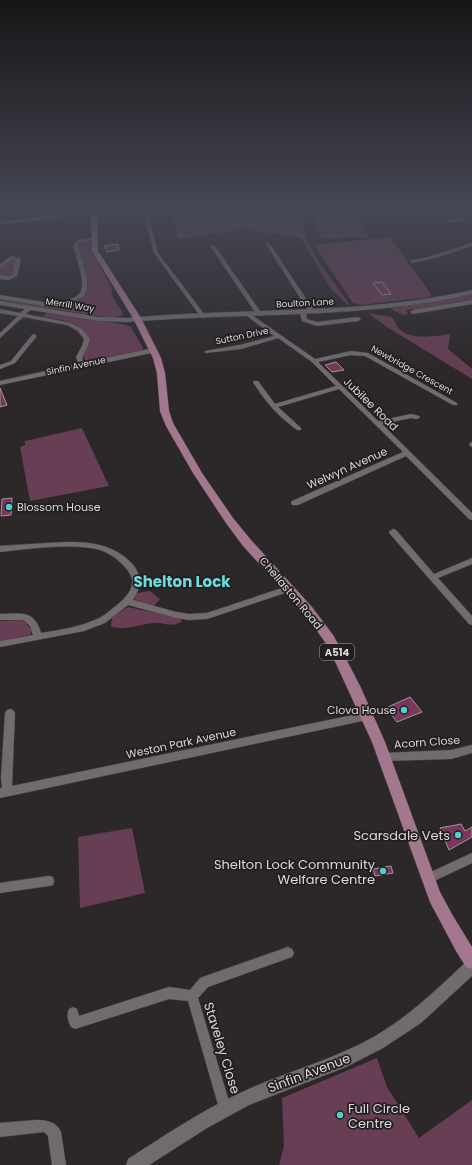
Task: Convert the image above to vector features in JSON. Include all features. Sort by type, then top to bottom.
[{"type":"main road","name":"Chellaston Road","points":[[102,263],[137,318],[140,329],[153,350],[161,372],[163,406],[170,425],[190,461],[227,516],[246,541],[318,624],[338,653],[384,757],[440,908],[472,961]]},
{"type":"street","points":[[0,277],[8,278],[14,276],[17,263]]},
{"type":"street","name":"Merrill Way","points":[[0,297],[52,306],[66,303],[82,296],[84,292],[85,279],[81,263]]},
{"type":"street","points":[[164,263],[203,316]]},
{"type":"street","points":[[224,263],[259,314]]},
{"type":"street","points":[[281,263],[312,312]]},
{"type":"street","name":"Boulton Lane","points":[[137,318],[312,312],[411,303],[472,292]]},
{"type":"street","points":[[413,312],[472,302]]},
{"type":"street","name":"Merrill Way","points":[[0,303],[99,319],[123,320],[137,318]]},
{"type":"street","points":[[0,336],[29,308]]},
{"type":"street","points":[[0,311],[66,323],[80,330],[87,339],[79,357],[81,365]]},
{"type":"street","points":[[303,312],[304,320],[312,324],[345,318],[358,320]]},
{"type":"street","name":"Jubilee Road","points":[[249,315],[314,361],[472,517]]},
{"type":"street","points":[[0,367],[13,362],[34,336]]},
{"type":"street","name":"Sutton Drive","points":[[208,352],[247,346],[279,336]]},
{"type":"street","name":"Sinfin Avenue","points":[[0,383],[153,350]]},
{"type":"street","name":"Newbridge Crescent","points":[[314,361],[351,353],[366,354],[455,404]]},
{"type":"street","points":[[256,382],[263,395],[273,406],[299,429]]},
{"type":"street","points":[[273,406],[339,387]]},
{"type":"street","points":[[377,423],[411,416],[417,417]]},
{"type":"street","name":"Welwyn Avenue","points":[[295,503],[407,453]]},
{"type":"street","points":[[464,509],[472,506]]},
{"type":"street","points":[[393,532],[472,622]]},
{"type":"street","points":[[0,549],[82,546],[106,550],[124,560],[133,570],[136,577],[135,587],[127,602],[102,621],[86,627],[0,644]]},
{"type":"street","points":[[434,577],[472,561]]},
{"type":"street","points":[[127,602],[176,615],[189,617],[208,616],[288,589]]},
{"type":"street","points":[[0,617],[26,617],[34,624],[38,637]]},
{"type":"street","points":[[4,792],[10,714]]},
{"type":"street","name":"Weston Park Avenue","points":[[4,792],[367,716]]},
{"type":"street","name":"Acorn Close","points":[[384,757],[399,755],[423,756],[455,753],[472,749]]},
{"type":"street","points":[[428,877],[434,876],[472,858]]},
{"type":"street","points":[[0,888],[49,880]]},
{"type":"street","name":"Staveley Close","points":[[192,996],[204,982],[288,953]]},
{"type":"street","name":"Sinfin Avenue","points":[[134,1165],[225,1108],[356,1054],[378,1043],[415,1018],[472,966]]},
{"type":"street","name":"Staveley Close","points":[[73,1013],[75,1023],[169,993],[192,996]]},
{"type":"street","name":"Staveley Close","points":[[192,996],[225,1108]]},
{"type":"street","points":[[0,1130],[8,1128],[46,1126],[54,1132],[59,1165]]},
{"type":"shaded area","points":[[6,263],[15,263],[11,276],[0,276],[0,269]]},
{"type":"shaded area","points":[[83,263],[98,263],[112,289],[113,297],[123,313],[122,315],[114,318],[0,301],[0,298],[51,307],[84,295],[88,284]]},
{"type":"shaded area","points":[[316,263],[320,263],[350,305],[348,305],[331,289]]},
{"type":"shaded area","points":[[326,263],[409,263],[431,294],[430,297],[360,305],[353,303]]},
{"type":"shaded area","points":[[472,293],[472,301],[416,310],[406,310],[409,314],[403,315],[390,308]]},
{"type":"shaded area","points":[[47,312],[127,325],[131,327],[143,348],[141,351],[94,361],[85,360],[82,355],[89,340],[86,333],[82,328],[70,322],[43,317]]},
{"type":"shaded area","points":[[368,313],[392,317],[398,328],[410,335],[423,337],[450,334],[448,349],[472,369],[472,379],[387,327]]},
{"type":"shaded area","points":[[82,428],[109,486],[30,501],[20,447],[25,445],[25,441]]},
{"type":"shaded area","points":[[150,591],[160,599],[153,607],[135,601],[137,593]]},
{"type":"shaded area","points":[[128,607],[180,618],[182,621],[180,623],[169,625],[155,623],[129,628],[116,628],[111,626],[112,617]]},
{"type":"shaded area","points":[[24,620],[32,631],[30,635],[0,641],[0,621]]},
{"type":"shaded area","points":[[132,828],[145,893],[80,908],[78,837]]},
{"type":"shaded area","points":[[377,1058],[387,1087],[419,1138],[472,1100],[472,1165],[279,1165],[284,1146],[282,1098]]},
{"type":"building","points":[[382,282],[391,294],[382,295],[373,283]]},
{"type":"building","points":[[336,362],[344,370],[332,372],[325,365]]},
{"type":"building","points":[[0,388],[7,405],[0,407]]},
{"type":"building","name":"Blossom House","points":[[12,498],[11,515],[1,516],[2,499]]},
{"type":"building","name":"Clova House","points":[[410,697],[422,712],[397,722],[386,708]]},
{"type":"building","name":"Scarsdale Vets","points":[[461,824],[465,831],[472,827],[472,837],[449,850],[440,828]]},
{"type":"building","name":"Shelton Lock Community Welfare Centre","points":[[391,866],[393,873],[375,876],[373,869]]},
{"type":"place","name":"Blossom House","points":[[9,507]]},
{"type":"place","name":"Clova House","points":[[404,710]]},
{"type":"place","name":"Scarsdale Vets","points":[[458,835]]},
{"type":"place","name":"Shelton Lock Community Welfare Centre","points":[[383,871]]},
{"type":"place","name":"Full Circle Centre","points":[[340,1115]]},
{"type":"district","name":"Shelton Lock","points":[[182,581]]}]
